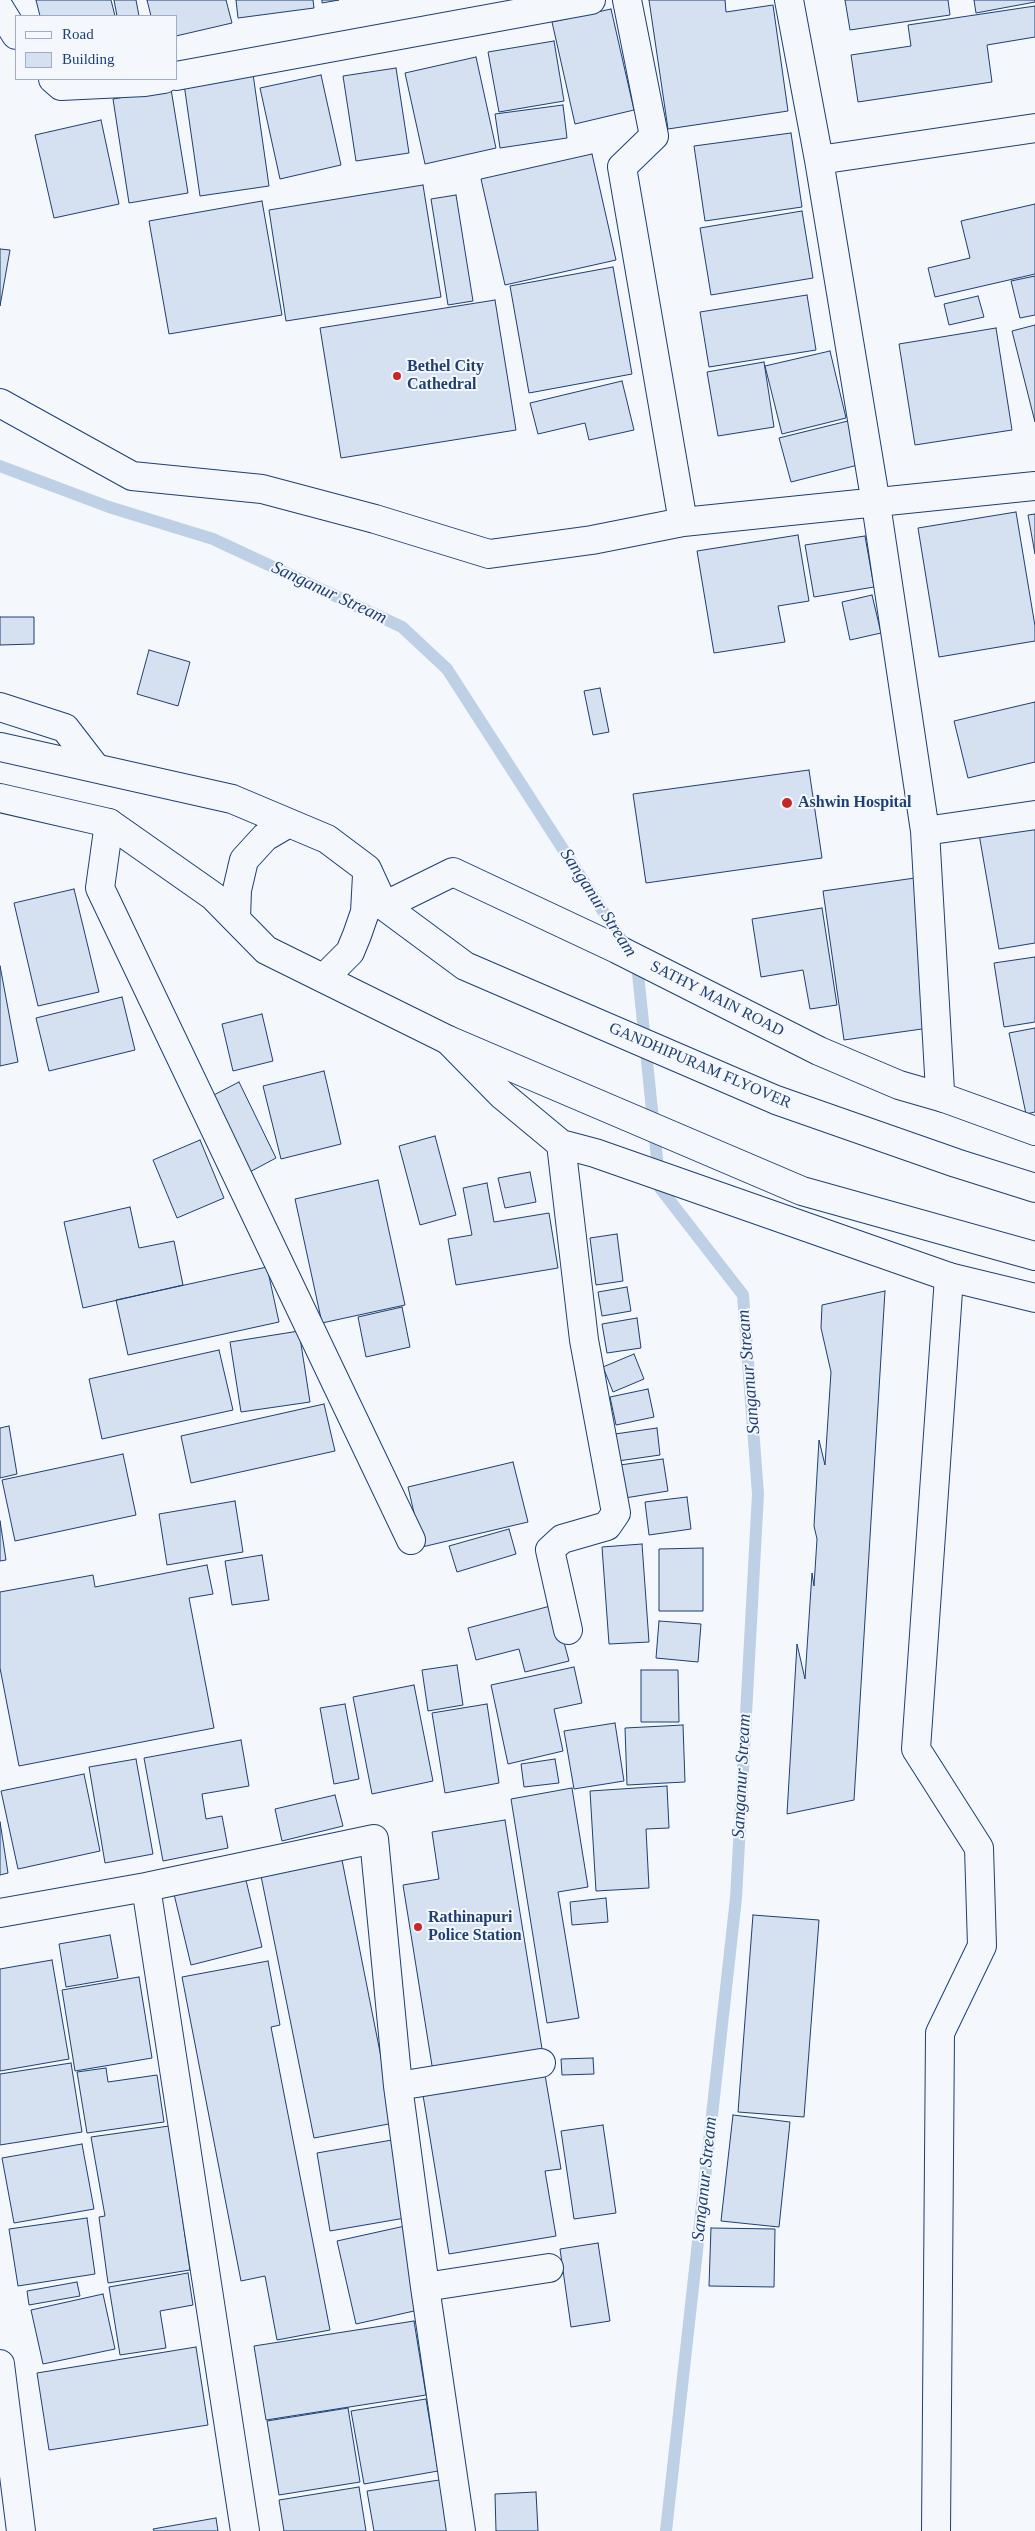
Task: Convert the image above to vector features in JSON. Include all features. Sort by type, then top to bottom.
[{"type":"main road","points":[[178,76],[591,0]]},
{"type":"main road","points":[[627,0],[654,136],[622,167],[683,522]]},
{"type":"main road","points":[[789,0],[819,160],[876,504],[926,831],[940,1091],[944,1098]]},
{"type":"main road","points":[[0,9],[15,33]]},
{"type":"main road","points":[[54,80],[61,86],[158,80]]},
{"type":"main road","points":[[819,160],[1035,128]]},
{"type":"main road","points":[[0,403],[132,476],[262,490],[375,519],[489,554],[592,540],[683,522],[876,504],[1035,486]]},
{"type":"main road","points":[[0,707],[65,728],[95,767]]},
{"type":"main road","points":[[0,747],[232,799],[327,839],[367,868],[384,906]]},
{"type":"main road","points":[[2,800],[109,823],[213,896],[266,950],[448,1040],[597,1102],[802,1192],[1035,1256]]},
{"type":"main road","points":[[926,831],[1035,815]]},
{"type":"main road","points":[[109,823],[100,888],[411,1540]]},
{"type":"main road","points":[[236,919],[237,890],[244,860],[265,836],[289,823]]},
{"type":"main road","points":[[324,978],[350,952],[357,935],[365,912],[367,868]]},
{"type":"main road","name":"SATHY MAIN ROAD","points":[[384,906],[452,872],[617,949],[819,1051],[899,1085],[944,1098],[1035,1131]]},
{"type":"main road","name":"GANDHIPURAM FLYOVER","points":[[384,906],[465,966],[776,1100],[956,1163],[1035,1188]]},
{"type":"main road","points":[[448,1040],[502,1095],[561,1144],[595,1153],[949,1277],[1035,1298]]},
{"type":"main road","points":[[561,1144],[584,1340],[616,1513],[608,1526],[562,1539],[550,1550],[568,1630]]},
{"type":"main road","points":[[936,2531],[940,2033],[982,1946],[979,1848],[916,1749],[949,1277]]},
{"type":"main road","points":[[0,1913],[146,1887],[374,1839],[398,2086],[461,2531]]},
{"type":"main road","points":[[146,1887],[246,2531]]},
{"type":"main road","points":[[398,2086],[541,2063]]},
{"type":"main road","points":[[425,2287],[549,2268]]},
{"type":"main road","points":[[0,2364],[21,2531]]},
{"type":"building","points":[[36,0],[111,0],[115,15],[40,15]]},
{"type":"building","points":[[114,0],[136,0],[139,15],[117,15]]},
{"type":"building","points":[[147,0],[226,0],[232,23],[178,36],[178,15],[151,15]]},
{"type":"building","points":[[236,0],[313,0],[314,8],[238,18]]},
{"type":"building","points":[[322,0],[339,0],[322,3]]},
{"type":"building","points":[[649,0],[725,0],[726,12],[773,5],[788,111],[668,129]]},
{"type":"building","points":[[845,0],[948,0],[950,15],[850,30]]},
{"type":"building","points":[[974,0],[1035,0],[1035,2],[976,13]]},
{"type":"building","points":[[1035,6],[1035,37],[987,45],[992,82],[858,102],[851,55],[911,46],[908,25]]},
{"type":"building","points":[[611,9],[634,110],[575,124],[552,22]]},
{"type":"building","points":[[554,41],[564,101],[499,112],[488,52]]},
{"type":"building","points":[[476,57],[496,148],[425,164],[405,73]]},
{"type":"building","points":[[396,68],[409,153],[356,161],[343,76]]},
{"type":"building","points":[[253,74],[269,186],[200,196],[184,84]]},
{"type":"building","points":[[321,75],[341,165],[280,179],[260,88]]},
{"type":"building","points":[[171,89],[188,193],[129,203],[113,99]]},
{"type":"building","points":[[563,105],[567,138],[500,148],[495,114]]},
{"type":"building","points":[[101,120],[119,204],[54,218],[35,135]]},
{"type":"building","points":[[791,133],[802,207],[705,221],[694,146]]},
{"type":"building","points":[[592,154],[616,260],[505,285],[481,179]]},
{"type":"building","points":[[423,185],[441,297],[286,321],[269,210]]},
{"type":"building","points":[[456,195],[473,301],[448,305],[431,199]]},
{"type":"building","points":[[262,201],[282,315],[169,334],[149,221]]},
{"type":"building","points":[[1035,204],[1035,274],[935,297],[928,268],[970,258],[961,221]]},
{"type":"building","points":[[802,211],[813,278],[711,295],[700,228]]},
{"type":"building","points":[[0,249],[10,250],[0,306]]},
{"type":"building","points":[[613,267],[632,374],[529,393],[510,286]]},
{"type":"building","points":[[1035,276],[1035,315],[1020,318],[1011,281]]},
{"type":"building","points":[[807,295],[816,350],[709,367],[700,312]]},
{"type":"building","points":[[978,296],[984,317],[949,325],[944,304]]},
{"type":"building","points":[[495,300],[516,430],[341,458],[320,328]]},
{"type":"building","points":[[1035,325],[1035,422],[1012,331]]},
{"type":"building","points":[[996,328],[1012,430],[915,445],[899,344]]},
{"type":"building","points":[[830,351],[846,418],[782,434],[765,366]]},
{"type":"building","points":[[764,362],[774,427],[718,436],[707,372]]},
{"type":"building","points":[[622,381],[634,430],[589,440],[585,423],[538,434],[530,403]]},
{"type":"building","points":[[848,421],[858,465],[791,482],[779,438]]},
{"type":"building","points":[[1016,512],[1035,626],[1035,641],[939,657],[918,528]]},
{"type":"building","points":[[1035,514],[1035,554],[1028,515]]},
{"type":"building","points":[[798,535],[809,601],[778,606],[785,642],[714,653],[697,551]]},
{"type":"building","points":[[865,536],[874,587],[814,597],[805,545]]},
{"type":"building","points":[[872,595],[881,633],[850,640],[842,602]]},
{"type":"building","points":[[0,617],[34,617],[34,644],[0,645]]},
{"type":"building","points":[[149,650],[190,662],[178,706],[137,694]]},
{"type":"building","points":[[600,688],[609,732],[593,735],[584,691]]},
{"type":"building","points":[[1035,702],[1035,762],[968,778],[954,721]]},
{"type":"building","points":[[809,770],[822,858],[646,883],[633,794]]},
{"type":"building","points":[[1035,825],[1035,943],[999,949],[979,834]]},
{"type":"building","points":[[915,878],[936,1027],[844,1040],[823,891]]},
{"type":"building","points":[[74,889],[99,992],[38,1006],[14,903]]},
{"type":"building","points":[[822,908],[837,1005],[810,1009],[803,970],[761,977],[752,919]]},
{"type":"building","points":[[1035,957],[1035,1022],[1004,1027],[994,963]]},
{"type":"building","points":[[0,966],[18,1062],[0,1066]]},
{"type":"building","points":[[122,997],[135,1050],[49,1071],[36,1018]]},
{"type":"building","points":[[262,1014],[273,1061],[233,1071],[222,1024]]},
{"type":"building","points":[[1035,1028],[1035,1112],[1026,1114],[1009,1033]]},
{"type":"building","points":[[324,1071],[341,1144],[281,1159],[263,1086]]},
{"type":"building","points":[[239,1082],[276,1158],[244,1175],[206,1099]]},
{"type":"building","points":[[435,1136],[456,1215],[420,1225],[399,1146]]},
{"type":"building","points":[[200,1140],[224,1198],[177,1218],[153,1160]]},
{"type":"building","points":[[530,1172],[536,1202],[505,1208],[498,1178]]},
{"type":"building","points":[[378,1180],[405,1305],[322,1323],[295,1199]]},
{"type":"building","points":[[487,1183],[494,1222],[549,1213],[558,1268],[456,1285],[448,1239],[472,1235],[463,1188]]},
{"type":"building","points":[[130,1207],[139,1248],[174,1241],[183,1285],[83,1308],[64,1222]]},
{"type":"building","points":[[617,1234],[623,1281],[596,1285],[590,1238]]},
{"type":"building","points":[[267,1267],[279,1322],[128,1355],[116,1300]]},
{"type":"building","points":[[627,1287],[631,1311],[602,1316],[598,1292]]},
{"type":"building","points":[[885,1291],[854,1800],[787,1814],[797,1644],[805,1679],[812,1573],[814,1586],[817,1539],[814,1526],[819,1440],[825,1465],[831,1372],[821,1328],[822,1305]]},
{"type":"building","points":[[402,1307],[410,1347],[366,1357],[358,1317]]},
{"type":"building","points":[[637,1318],[641,1348],[607,1353],[602,1324]]},
{"type":"building","points":[[299,1331],[310,1402],[241,1412],[230,1342]]},
{"type":"building","points":[[219,1350],[233,1410],[102,1439],[89,1379]]},
{"type":"building","points":[[634,1354],[644,1379],[613,1392],[603,1367]]},
{"type":"building","points":[[648,1389],[654,1417],[616,1425],[610,1397]]},
{"type":"building","points":[[324,1404],[335,1451],[191,1483],[181,1436]]},
{"type":"building","points":[[9,1426],[17,1474],[0,1478],[0,1428]]},
{"type":"building","points":[[657,1428],[660,1455],[611,1462],[608,1435]]},
{"type":"building","points":[[123,1454],[136,1515],[15,1541],[2,1480]]},
{"type":"building","points":[[663,1459],[668,1491],[625,1498],[620,1465]]},
{"type":"building","points":[[513,1462],[528,1522],[422,1547],[408,1487]]},
{"type":"building","points":[[687,1497],[691,1529],[649,1535],[645,1502]]},
{"type":"building","points":[[235,1501],[243,1552],[167,1565],[159,1514]]},
{"type":"building","points":[[0,1521],[6,1560],[0,1561]]},
{"type":"building","points":[[509,1529],[516,1554],[457,1572],[449,1546]]},
{"type":"building","points":[[642,1544],[649,1642],[609,1644],[602,1547]]},
{"type":"building","points":[[703,1548],[703,1611],[659,1611],[659,1549]]},
{"type":"building","points":[[262,1555],[269,1600],[232,1605],[225,1561]]},
{"type":"building","points":[[207,1565],[213,1594],[189,1598],[214,1728],[19,1766],[0,1668],[0,1592],[93,1575],[95,1587]]},
{"type":"building","points":[[554,1605],[569,1661],[525,1672],[519,1649],[476,1660],[468,1628]]},
{"type":"building","points":[[659,1621],[701,1624],[698,1662],[656,1658]]},
{"type":"building","points":[[457,1665],[463,1705],[428,1711],[422,1670]]},
{"type":"building","points":[[574,1667],[582,1703],[554,1709],[563,1751],[508,1764],[491,1685]]},
{"type":"building","points":[[641,1670],[678,1670],[679,1722],[641,1722]]},
{"type":"building","points":[[414,1685],[433,1781],[372,1794],[353,1697]]},
{"type":"building","points":[[345,1704],[359,1779],[334,1784],[320,1708]]},
{"type":"building","points":[[487,1704],[499,1783],[445,1793],[432,1713]]},
{"type":"building","points":[[615,1723],[624,1781],[574,1789],[564,1731]]},
{"type":"building","points":[[683,1725],[685,1782],[627,1785],[625,1728]]},
{"type":"building","points":[[241,1740],[249,1786],[202,1794],[206,1819],[222,1816],[228,1848],[163,1861],[144,1758]]},
{"type":"building","points":[[136,1759],[153,1854],[105,1863],[89,1767]]},
{"type":"building","points":[[555,1759],[559,1783],[524,1787],[521,1764]]},
{"type":"building","points":[[84,1774],[100,1851],[18,1869],[1,1791]]},
{"type":"building","points":[[667,1786],[669,1828],[646,1829],[649,1888],[596,1891],[590,1791]]},
{"type":"building","points":[[572,1788],[588,1887],[558,1892],[579,2018],[547,2023],[511,1799]]},
{"type":"building","points":[[335,1795],[343,1826],[282,1841],[275,1809]]},
{"type":"building","points":[[505,1820],[544,2061],[434,2078],[403,1885],[439,1879],[432,1832]]},
{"type":"building","points":[[0,1822],[8,1873],[0,1875]]},
{"type":"building","points":[[342,1860],[394,2123],[314,2138],[261,1876]]},
{"type":"building","points":[[244,1872],[262,1947],[191,1965],[173,1890]]},
{"type":"building","points":[[606,1898],[608,1922],[572,1925],[570,1902]]},
{"type":"building","points":[[753,1915],[819,1920],[804,2117],[738,2112]]},
{"type":"building","points":[[110,1935],[118,1978],[66,1987],[59,1944]]},
{"type":"building","points":[[52,1960],[69,2059],[0,2071],[0,1969]]},
{"type":"building","points":[[268,1961],[280,2025],[271,2027],[330,2330],[277,2340],[265,2276],[241,2281],[182,1977]]},
{"type":"building","points":[[139,1977],[152,2058],[75,2071],[62,1990]]},
{"type":"building","points":[[593,2058],[594,2074],[562,2075],[561,2059]]},
{"type":"building","points":[[71,2063],[82,2132],[0,2145],[0,2074]]},
{"type":"building","points":[[106,2068],[108,2082],[157,2075],[164,2122],[87,2133],[77,2072]]},
{"type":"building","points":[[544,2069],[561,2169],[545,2171],[556,2236],[449,2254],[422,2089]]},
{"type":"building","points":[[733,2115],[790,2122],[779,2227],[721,2221]]},
{"type":"building","points":[[603,2125],[616,2213],[574,2219],[561,2131]]},
{"type":"building","points":[[169,2126],[190,2270],[108,2283],[99,2217],[105,2216],[91,2137]]},
{"type":"building","points":[[392,2140],[405,2218],[330,2231],[317,2153]]},
{"type":"building","points":[[82,2144],[94,2209],[14,2223],[2,2158]]},
{"type":"building","points":[[87,2218],[95,2274],[18,2286],[9,2229]]},
{"type":"building","points":[[405,2226],[423,2309],[356,2324],[337,2241]]},
{"type":"building","points":[[711,2228],[775,2229],[774,2287],[709,2286]]},
{"type":"building","points":[[598,2243],[610,2321],[571,2327],[560,2249]]},
{"type":"building","points":[[188,2273],[193,2305],[160,2311],[166,2348],[120,2355],[109,2287]]},
{"type":"building","points":[[77,2282],[80,2296],[29,2305],[27,2291]]},
{"type":"building","points":[[103,2294],[115,2349],[43,2364],[31,2310]]},
{"type":"building","points":[[414,2321],[426,2395],[266,2420],[254,2346]]},
{"type":"building","points":[[196,2347],[208,2425],[49,2450],[37,2373]]},
{"type":"building","points":[[426,2399],[438,2471],[364,2484],[351,2411]]},
{"type":"building","points":[[348,2408],[360,2482],[279,2495],[267,2421]]},
{"type":"building","points":[[446,2479],[455,2531],[374,2531],[367,2491]]},
{"type":"building","points":[[359,2487],[366,2531],[284,2531],[279,2500]]},
{"type":"building","points":[[536,2492],[538,2531],[496,2531],[495,2494]]},
{"type":"building","points":[[216,2518],[218,2531],[154,2531],[153,2529]]},
{"type":"waterway","name":"Sanganur Stream","points":[[0,466],[109,507],[213,539],[402,627],[447,669],[637,964],[660,1188],[743,1295],[758,1494],[736,1898],[666,2531]]},
{"type":"place","name":"Bethel City Cathedral","points":[[397,376]]},
{"type":"place","name":"Ashwin Hospital","points":[[787,803]]},
{"type":"place","name":"Rathinapuri Police Station","points":[[418,1927]]}]
